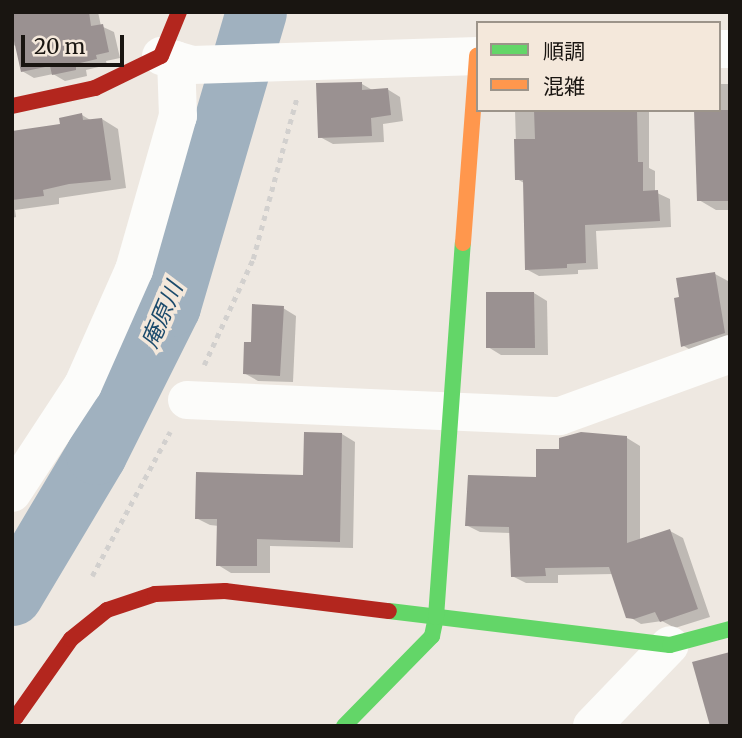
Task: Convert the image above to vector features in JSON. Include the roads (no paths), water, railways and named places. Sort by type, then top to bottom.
[{"type":"street","points":[[12,493],[83,385],[134,270],[178,116],[178,12]]},
{"type":"street","points":[[12,106],[95,88],[176,60],[296,63],[476,56]]},
{"type":"street","points":[[344,726],[432,636],[436,617],[476,69]]},
{"type":"street","points":[[187,400],[560,416],[730,355]]},
{"type":"street","points":[[12,716],[16,717],[71,639],[107,610],[155,594],[225,591],[670,645],[730,629]]},
{"type":"street","points":[[592,726],[670,645]]},
{"type":"waterway","name":"庵原川","points":[[12,595],[96,454],[170,306],[256,12]]}]
